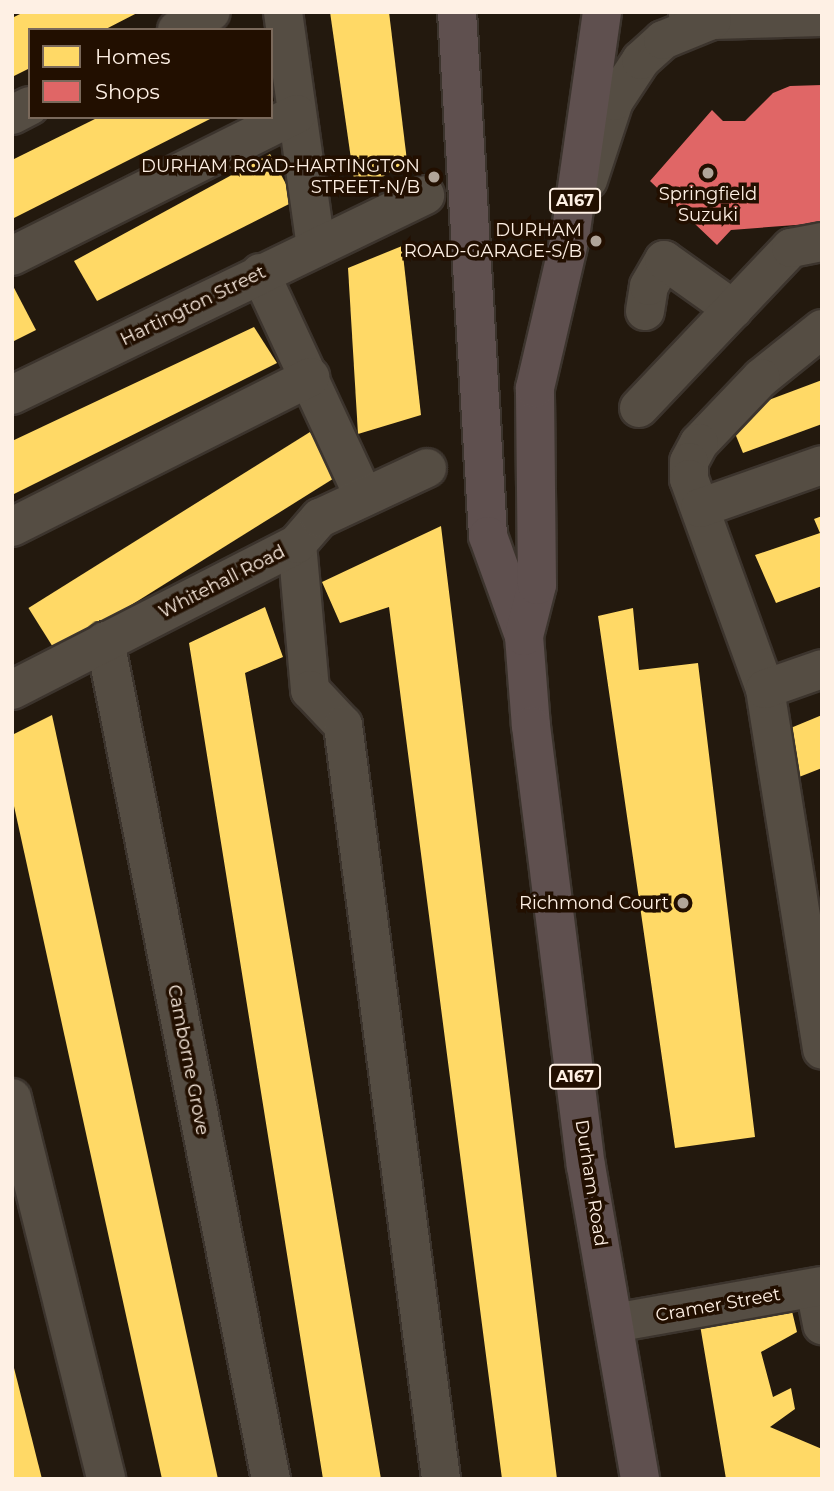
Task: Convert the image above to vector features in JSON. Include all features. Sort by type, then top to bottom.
[{"type":"main road","name":"A167","points":[[457,12],[488,536],[524,636]]},
{"type":"main road","name":"A167","points":[[524,636],[537,585],[536,388],[570,237],[602,12]]},
{"type":"main road","name":"Durham Road","points":[[524,636],[531,726],[586,1166],[640,1479]]},
{"type":"street","points":[[181,28],[211,12]]},
{"type":"street","points":[[282,12],[316,246]]},
{"type":"street","points":[[570,237],[614,101],[641,60],[663,40],[695,16],[822,17]]},
{"type":"street","points":[[12,115],[28,107]]},
{"type":"street","points":[[12,256],[297,114]]},
{"type":"street","name":"Hartington Street","points":[[12,395],[374,217],[425,195]]},
{"type":"street","points":[[639,408],[792,248],[822,242]]},
{"type":"street","points":[[645,311],[649,286],[664,260],[733,310]]},
{"type":"street","points":[[260,273],[364,497]]},
{"type":"street","points":[[822,329],[761,378],[699,443],[689,462],[689,479],[765,689],[818,999],[822,1050]]},
{"type":"street","points":[[12,527],[310,377]]},
{"type":"street","points":[[700,508],[822,465]]},
{"type":"street","name":"Whitehall Road","points":[[12,690],[297,544],[320,518],[427,468]]},
{"type":"street","points":[[297,544],[310,690],[343,725],[441,1479]]},
{"type":"street","name":"Camborne Grove","points":[[105,641],[271,1479]]},
{"type":"street","points":[[765,689],[822,669]]},
{"type":"street","points":[[12,1098],[106,1479]]},
{"type":"street","points":[[818,1287],[822,1325]]},
{"type":"street","name":"Cramer Street","points":[[614,1323],[818,1287]]},
{"type":"building: Homes","points":[[24,12],[139,12],[108,28],[28,28],[28,69],[12,77],[12,18]]},
{"type":"building: Homes","points":[[330,12],[389,12],[407,161],[356,194]]},
{"type":"building: Homes","points":[[95,119],[210,119],[12,219],[12,160]]},
{"type":"building: Homes","points":[[270,154],[295,201],[97,301],[74,261]]},
{"type":"building: Homes","points":[[402,246],[421,415],[358,434],[348,268]]},
{"type":"building: Homes","points":[[12,284],[36,330],[12,342]]},
{"type":"building: Homes","points":[[254,327],[277,363],[12,495],[12,441]]},
{"type":"building: Homes","points":[[822,380],[822,424],[743,453],[732,426],[747,408]]},
{"type":"building: Homes","points":[[310,432],[338,476],[56,652],[28,608]]},
{"type":"building: Homes","points":[[822,516],[822,586],[776,603],[755,555],[820,533],[814,519]]},
{"type":"building: Homes","points":[[441,526],[557,1479],[502,1479],[389,607],[340,623],[322,582]]},
{"type":"building: Homes","points":[[265,607],[283,657],[245,673],[381,1479],[323,1479],[189,643]]},
{"type":"building: Homes","name":"Richmond Court","points":[[633,608],[639,670],[698,663],[755,1137],[675,1148],[598,616]]},
{"type":"building: Homes","points":[[52,715],[218,1479],[162,1479],[12,797],[12,735]]},
{"type":"building: Homes","points":[[822,715],[822,768],[794,779],[781,732]]},
{"type":"building: Homes","points":[[791,1307],[797,1332],[761,1352],[773,1397],[791,1388],[795,1409],[770,1427],[822,1449],[822,1479],[726,1479],[700,1325]]},
{"type":"building: Homes","points":[[13,1364],[42,1479],[12,1479]]},
{"type":"building: Shops","points":[[822,85],[822,223],[731,230],[717,245],[650,181],[712,110],[723,121],[745,121],[773,93],[790,86]]},
{"type":"place","name":"Springfield Suzuki","points":[[708,173]]},
{"type":"place","name":"DURHAM ROAD-HARTINGTON STREET-N/B","points":[[434,177]]},
{"type":"place","name":"DURHAM ROAD-GARAGE-S/B","points":[[596,241]]},
{"type":"place","name":"Richmond Court","points":[[683,903]]}]
